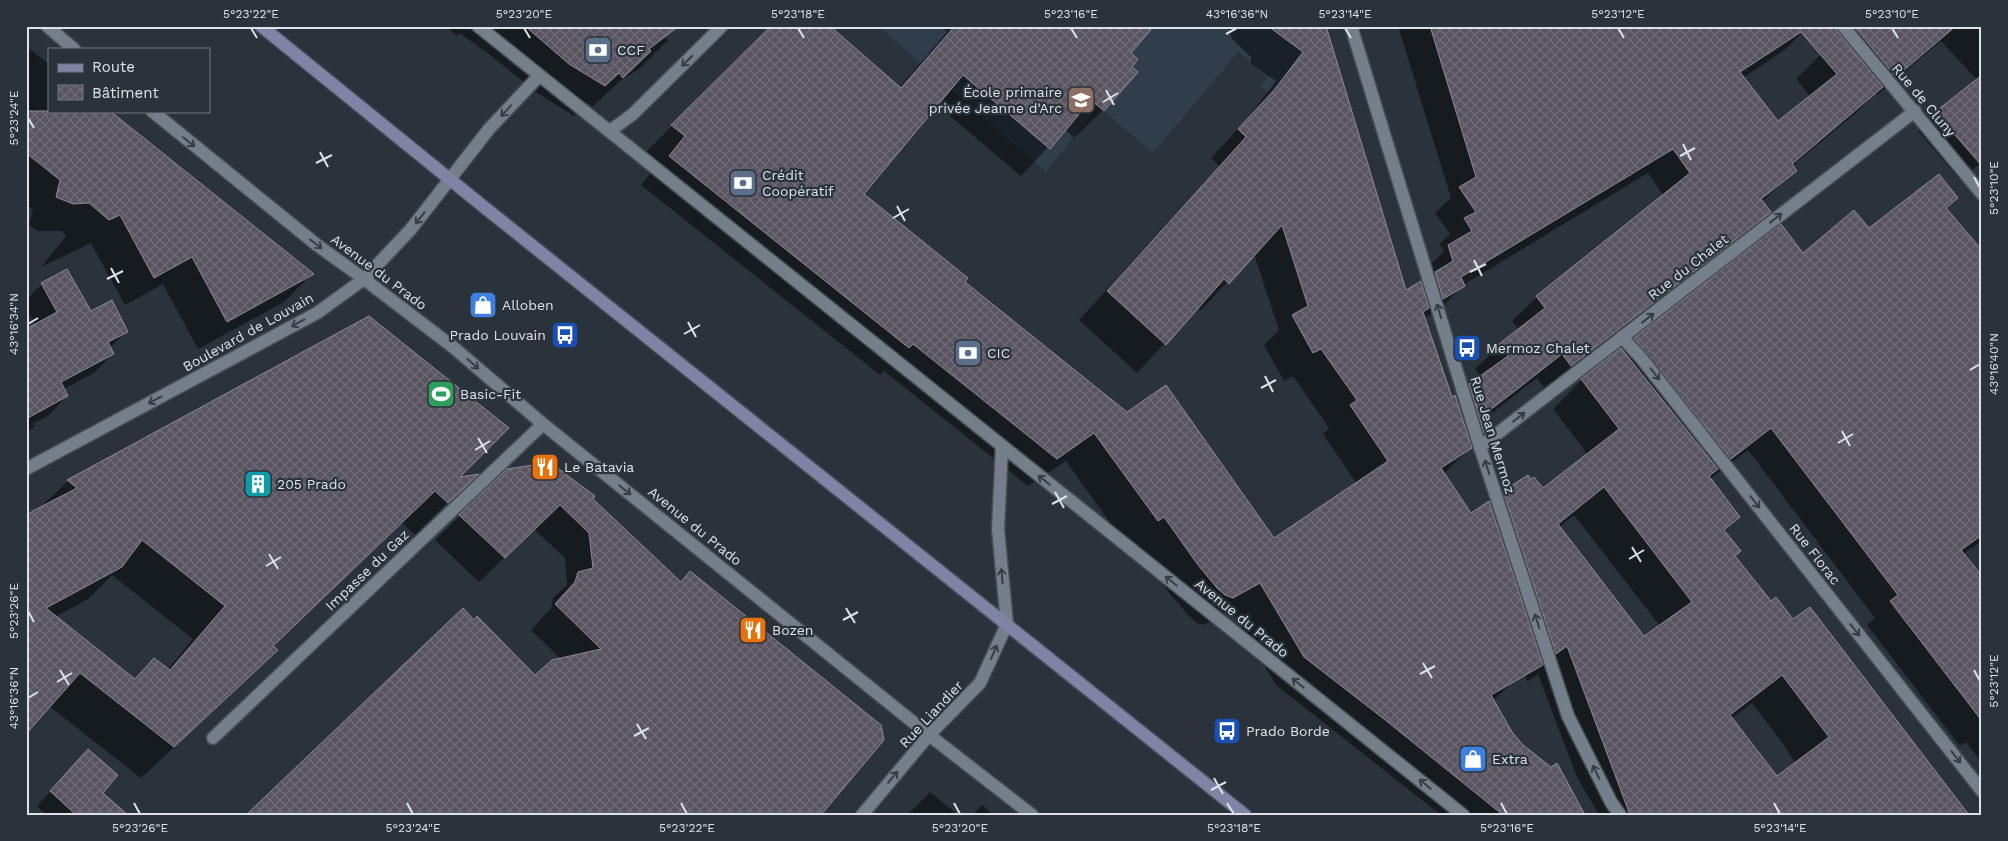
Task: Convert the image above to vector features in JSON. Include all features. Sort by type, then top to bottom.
[{"type":"main road","points":[[261,26],[1245,815]]},
{"type":"street","points":[[46,26],[73,48]]},
{"type":"street","name":"Avenue du Prado","points":[[478,26],[1463,815]]},
{"type":"street","points":[[610,131],[634,114],[722,26]]},
{"type":"street","name":"Rue Jean Mermoz","points":[[1351,26],[1480,446],[1568,716],[1611,802],[1620,815]]},
{"type":"street","name":"Rue de Cluny","points":[[1843,26],[1982,194]]},
{"type":"street","points":[[450,179],[489,130],[539,76]]},
{"type":"street","name":"Rue du Chalet","points":[[1480,446],[1915,111]]},
{"type":"street","name":"Avenue du Prado","points":[[153,112],[317,245],[453,347],[543,424],[929,735],[1032,815]]},
{"type":"street","name":"Boulevard de Louvain","points":[[26,469],[317,313],[364,279],[411,229],[450,179]]},
{"type":"street","name":"Rue Florac","points":[[1622,337],[1642,358],[1982,791]]},
{"type":"street","name":"Impasse du Gaz","points":[[213,738],[543,424]]},
{"type":"street","points":[[1002,446],[998,528],[1007,624]]},
{"type":"street","name":"Rue Liandier","points":[[862,815],[929,735],[980,683],[1007,624]]},
{"type":"shaded area","name":"École primaire privée Jeanne d'Arc","points":[[878,26],[1326,26],[1308,52],[1270,94],[1260,86],[1270,75],[1238,52],[1153,153],[1098,106],[1046,172]]},
{"type":"building","points":[[525,26],[679,26],[649,49],[651,51],[623,78],[619,73],[605,86],[569,64]]},
{"type":"building","points":[[771,26],[830,26],[901,88],[955,26],[1154,26],[1131,53],[1138,59],[1132,67],[1138,72],[1104,111],[1091,100],[1050,149],[963,75],[864,194],[968,278],[965,282],[1127,412],[1166,385],[1274,538],[1388,461],[1350,405],[1357,400],[1321,349],[1313,353],[1292,315],[1308,306],[1282,225],[1229,284],[1224,279],[1166,345],[1107,291],[1246,137],[1238,129],[1275,89],[1303,52],[1268,26],[1326,26],[1406,290],[1421,281],[1429,308],[1423,312],[1452,397],[1455,395],[1472,448],[1441,468],[1471,513],[1489,501],[1543,665],[1491,695],[1512,732],[1523,745],[1551,767],[1557,763],[1585,815],[1503,815],[1304,657],[1260,583],[1233,598],[1225,595],[1217,588],[1164,517],[1158,521],[1094,433],[1057,459],[913,344],[909,348],[669,156],[685,136],[671,125]]},
{"type":"building","points":[[1430,26],[1835,26],[1837,31],[1883,87],[1792,164],[1797,171],[1761,199],[1771,212],[1571,366],[1562,354],[1481,417],[1490,429],[1484,433],[1469,384],[1508,356],[1499,344],[1545,308],[1536,296],[1690,173],[1673,149],[1461,277],[1465,286],[1443,299],[1435,272],[1453,261],[1448,245],[1472,231],[1464,218],[1476,212],[1459,187],[1476,177]],"holes":[[[1801,32],[1837,74],[1778,121],[1740,72]]]},
{"type":"building","points":[[1854,26],[1956,26],[1896,77]]},
{"type":"building","points":[[1982,75],[1982,166],[1935,112]]},
{"type":"building","points":[[26,111],[111,112],[314,274],[227,322],[192,257],[154,278],[120,215],[109,220],[89,203],[73,204],[56,197],[60,180],[26,153]]},
{"type":"building","points":[[1939,174],[1958,198],[1946,208],[1982,250],[1982,535],[1961,550],[1982,576],[1982,721],[1890,601],[1898,595],[1771,428],[1731,459],[1634,338],[1781,224],[1803,253],[1854,210],[1869,228]]},
{"type":"building","points":[[67,269],[91,311],[112,300],[128,332],[108,342],[114,354],[61,382],[68,396],[26,419],[26,329],[57,312],[41,283]]},
{"type":"building","name":"205 Prado","points":[[369,316],[509,428],[460,477],[479,474],[448,503],[435,491],[273,646],[278,650],[174,747],[80,673],[26,734],[26,518],[31,512],[77,488],[67,480]],"holes":[[[142,540],[225,606],[170,670],[154,658],[135,679],[46,608],[122,567]]]},
{"type":"building","points":[[1621,348],[1718,469],[1709,476],[1740,517],[1724,530],[1741,551],[1735,556],[1771,601],[1776,597],[1793,619],[1810,607],[1969,815],[1630,815],[1567,646],[1556,654],[1503,491],[1528,475],[1531,479],[1534,477],[1543,488],[1619,429],[1581,379]],"holes":[[[1604,487],[1692,602],[1644,636],[1558,524]],[[1782,675],[1829,737],[1777,776],[1730,715]]]},
{"type":"building","points":[[547,463],[555,466],[595,496],[593,499],[681,582],[690,571],[881,725],[884,740],[821,815],[246,815],[463,608],[474,620],[477,616],[535,675],[552,660],[601,649],[555,604],[575,582],[578,572],[593,568],[589,533],[560,505],[505,558],[459,515],[507,469]]},
{"type":"building","points":[[88,749],[118,775],[103,793],[128,815],[76,815],[50,791]]},
{"type":"place","name":"CCF","points":[[598,50]]},
{"type":"place","name":"École primaire privée Jeanne d'Arc","points":[[1081,100]]},
{"type":"place","name":"Crédit Coopératif","points":[[743,183]]},
{"type":"place","name":"Alloben","points":[[483,305]]},
{"type":"place","name":"Prado Louvain","points":[[565,335]]},
{"type":"place","name":"Mermoz Chalet","points":[[1467,348]]},
{"type":"place","name":"CIC","points":[[968,353]]},
{"type":"place","name":"Basic-Fit","points":[[441,394]]},
{"type":"place","name":"Le Batavia","points":[[545,467]]},
{"type":"place","name":"205 Prado","points":[[258,484]]},
{"type":"place","name":"Bozen","points":[[753,630]]},
{"type":"place","name":"Prado Borde","points":[[1227,731]]},
{"type":"place","name":"Extra","points":[[1473,759]]}]
